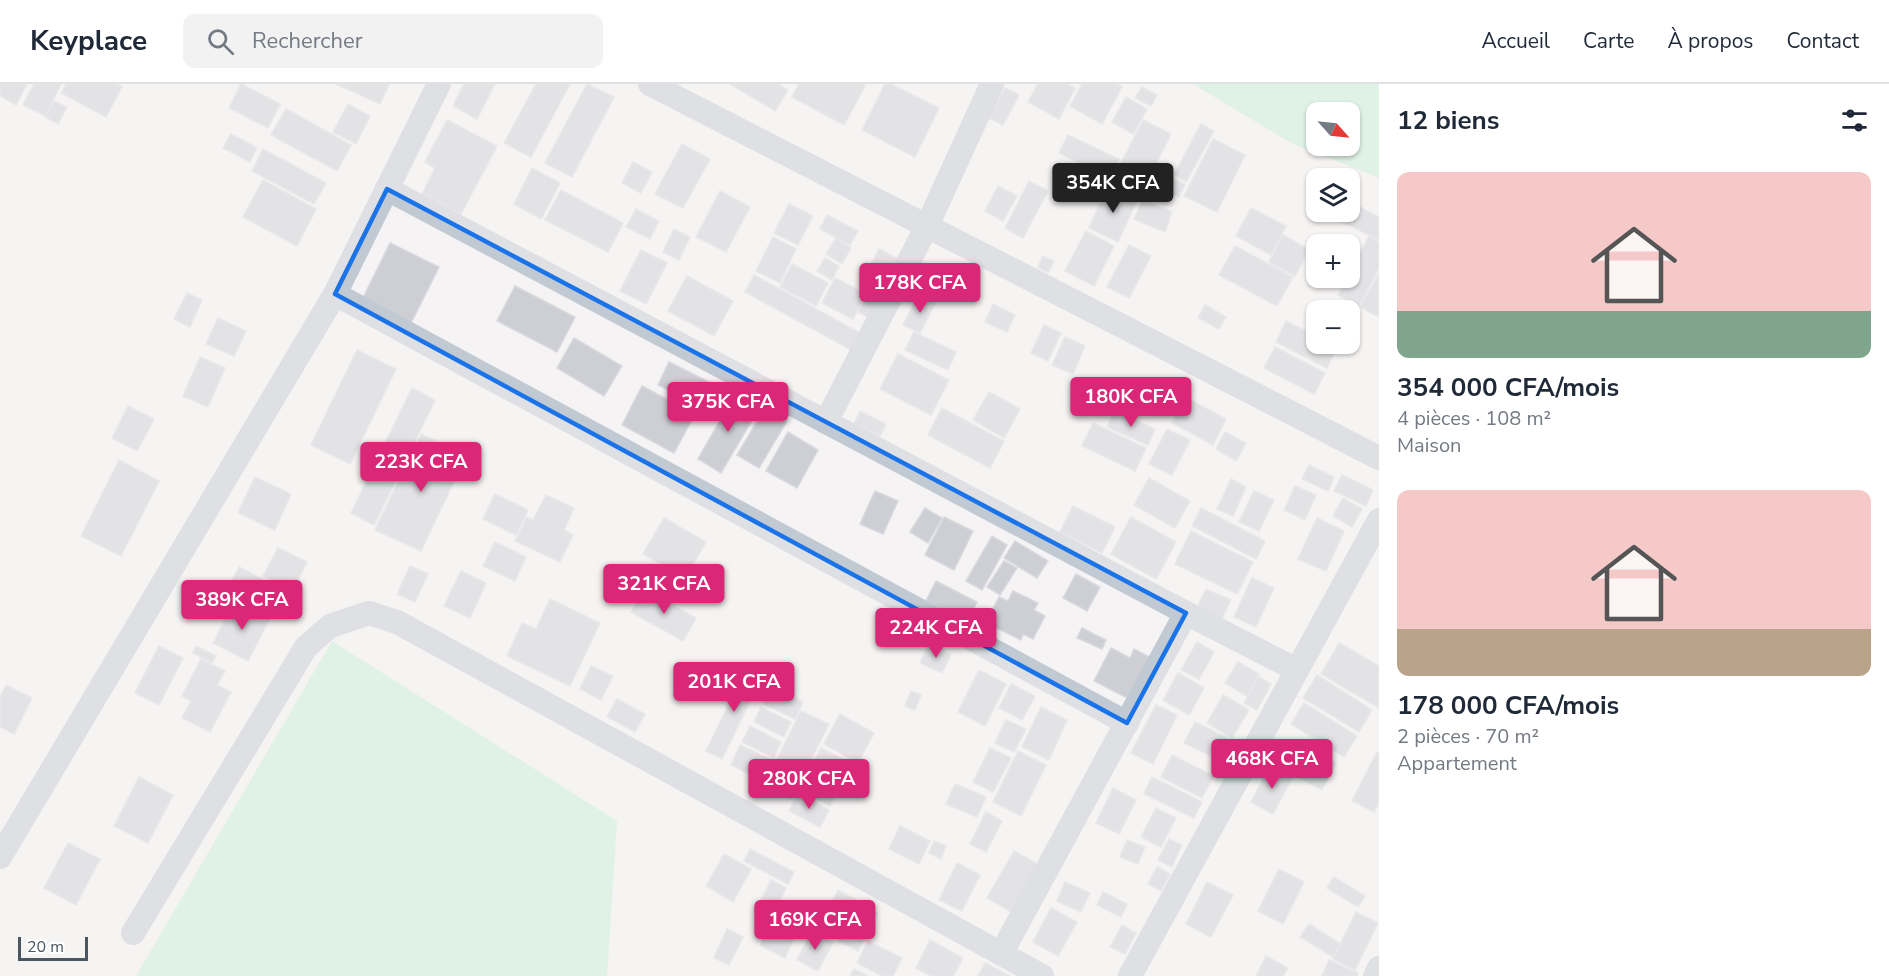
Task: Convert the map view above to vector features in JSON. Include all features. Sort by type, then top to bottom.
[{"type":"street","points":[[0,857],[335,294],[438,84]]},
{"type":"street","points":[[651,84],[1379,458]]},
{"type":"street","points":[[826,422],[927,226],[992,84]]},
{"type":"street","points":[[387,189],[1185,613],[1298,670]]},
{"type":"street","points":[[335,294],[1127,723]]},
{"type":"street","points":[[1130,976],[1379,520]]},
{"type":"street","points":[[1001,954],[1185,613]]},
{"type":"street","points":[[134,933],[306,648],[330,626],[369,614],[397,622],[1042,976]]},
{"type":"street","points":[[1375,976],[1379,968]]},
{"type":"highlighted area","points":[[387,189],[1186,613],[1127,723],[335,294]]},
{"type":"green space","points":[[1193,84],[1379,84],[1379,178],[1360,170],[1360,168],[1354,168],[1323,156],[1360,156],[1360,102],[1306,102],[1306,149],[1293,144]]},
{"type":"green space","points":[[332,641],[617,821],[607,976],[136,976]]},
{"type":"building","points":[[0,84],[27,84],[16,105],[0,96]]},
{"type":"building","points":[[34,84],[61,84],[45,116],[23,105]]},
{"type":"building","points":[[66,84],[117,84],[122,87],[106,117],[61,93]]},
{"type":"building","points":[[241,84],[280,104],[268,128],[229,108]]},
{"type":"building","points":[[336,84],[389,84],[380,104]]},
{"type":"building","points":[[464,84],[495,84],[477,119],[453,106]]},
{"type":"building","points":[[536,84],[570,84],[531,157],[504,143]]},
{"type":"building","points":[[587,84],[614,97],[572,177],[545,163]]},
{"type":"building","points":[[730,84],[778,84],[788,90],[775,111]]},
{"type":"building","points":[[799,84],[862,84],[865,86],[844,125],[792,97]]},
{"type":"building","points":[[885,84],[891,84],[939,108],[915,157],[862,130]]},
{"type":"building","points":[[1038,84],[1067,84],[1075,88],[1059,119],[1028,102]]},
{"type":"building","points":[[1082,84],[1117,84],[1122,87],[1102,124],[1070,106]]},
{"type":"building","points":[[1142,87],[1157,95],[1151,106],[1135,98]]},
{"type":"building","points":[[1005,88],[1019,95],[1003,125],[989,118]]},
{"type":"building","points":[[1126,97],[1147,109],[1133,134],[1112,122]]},
{"type":"building","points":[[54,101],[67,107],[58,124],[45,117]]},
{"type":"building","points":[[348,104],[370,116],[356,144],[333,132]]},
{"type":"building","points":[[286,109],[351,145],[337,171],[271,135]]},
{"type":"building","points":[[447,120],[497,146],[461,214],[422,194],[435,168],[425,162]]},
{"type":"building","points":[[1143,120],[1171,134],[1140,195],[1112,181]]},
{"type":"building","points":[[1201,124],[1214,131],[1186,182],[1174,175]]},
{"type":"building","points":[[231,134],[257,148],[250,162],[223,148]]},
{"type":"building","points":[[1068,135],[1119,159],[1110,178],[1059,153]]},
{"type":"building","points":[[1213,139],[1245,155],[1217,212],[1184,196]]},
{"type":"building","points":[[682,144],[710,159],[683,208],[655,194]]},
{"type":"building","points":[[263,149],[326,183],[314,204],[252,171]]},
{"type":"building","points":[[633,162],[652,172],[641,193],[622,183]]},
{"type":"building","points":[[532,168],[560,183],[541,219],[514,204]]},
{"type":"building","points":[[1061,168],[1076,175],[1069,191],[1054,184]]},
{"type":"building","points":[[1161,173],[1185,184],[1179,197],[1155,185]]},
{"type":"building","points":[[263,180],[316,209],[297,246],[243,217]]},
{"type":"building","points":[[1029,181],[1048,191],[1023,238],[1005,228]]},
{"type":"building","points":[[998,186],[1017,196],[1003,221],[985,211]]},
{"type":"building","points":[[1108,186],[1137,200],[1118,242],[1089,228]]},
{"type":"building","points":[[561,190],[623,223],[608,252],[545,220]]},
{"type":"building","points":[[720,191],[750,207],[726,252],[696,237]]},
{"type":"building","points":[[1143,200],[1172,212],[1165,232],[1134,219]]},
{"type":"building","points":[[789,204],[813,216],[798,245],[774,233]]},
{"type":"building","points":[[1360,207],[1379,217],[1379,240],[1342,222],[1360,222]]},
{"type":"building","points":[[1251,208],[1286,226],[1271,255],[1236,236]]},
{"type":"building","points":[[636,209],[659,221],[650,239],[626,227]]},
{"type":"building","points":[[827,215],[858,231],[850,245],[820,229]]},
{"type":"building","points":[[674,229],[690,237],[679,260],[663,252]]},
{"type":"building","points":[[1086,231],[1114,246],[1094,286],[1065,271]]},
{"type":"building","points":[[1283,235],[1306,248],[1306,256],[1295,276],[1269,262]]},
{"type":"building","points":[[1369,236],[1379,242],[1379,268],[1360,304],[1360,300],[1348,300],[1338,295],[1342,288],[1360,288],[1360,254]]},
{"type":"building","points":[[773,237],[796,249],[780,283],[756,271]]},
{"type":"building","points":[[836,238],[851,248],[842,264],[826,254]]},
{"type":"building","points":[[390,243],[439,267],[411,323],[362,300]]},
{"type":"building","points":[[1129,245],[1151,256],[1129,298],[1107,287]]},
{"type":"building","points":[[1235,246],[1293,277],[1277,306],[1219,275]]},
{"type":"building","points":[[879,249],[902,261],[892,281],[869,268]]},
{"type":"building","points":[[641,250],[667,263],[646,304],[620,291]]},
{"type":"building","points":[[1043,256],[1054,261],[1048,273],[1038,267]]},
{"type":"building","points":[[825,258],[839,266],[832,280],[817,271]]},
{"type":"building","points":[[792,264],[828,283],[816,306],[780,287]]},
{"type":"building","points":[[1379,273],[1379,317],[1360,307]]},
{"type":"building","points":[[754,275],[864,335],[855,352],[745,292]]},
{"type":"building","points":[[687,276],[733,301],[714,336],[668,311]]},
{"type":"building","points":[[876,277],[889,284],[871,319],[858,312]]},
{"type":"building","points":[[835,278],[866,294],[853,319],[822,303]]},
{"type":"building","points":[[515,286],[575,317],[557,352],[497,321]]},
{"type":"building","points":[[187,293],[202,300],[190,327],[174,319]]},
{"type":"building","points":[[919,294],[936,302],[920,333],[903,325]]},
{"type":"building","points":[[993,304],[1015,315],[1007,332],[985,322]]},
{"type":"building","points":[[1205,305],[1226,317],[1219,329],[1198,318]]},
{"type":"building","points":[[218,318],[246,331],[234,356],[206,344]]},
{"type":"building","points":[[1286,321],[1306,331],[1306,354],[1334,354],[1327,368],[1276,342]]},
{"type":"building","points":[[1044,325],[1061,333],[1048,361],[1031,353]]},
{"type":"building","points":[[914,332],[956,352],[948,370],[905,350]]},
{"type":"building","points":[[1065,337],[1085,346],[1073,374],[1052,365]]},
{"type":"building","points":[[574,338],[622,366],[604,396],[557,368]]},
{"type":"building","points":[[1275,347],[1325,373],[1314,394],[1264,368]]},
{"type":"building","points":[[357,350],[396,369],[350,464],[311,445]]},
{"type":"building","points":[[898,354],[949,380],[931,415],[880,389]]},
{"type":"building","points":[[200,357],[225,368],[208,407],[183,396]]},
{"type":"building","points":[[669,362],[717,386],[707,409],[658,385]]},
{"type":"building","points":[[642,386],[695,414],[674,453],[622,425]]},
{"type":"building","points":[[412,388],[435,400],[374,525],[351,513]]},
{"type":"building","points":[[989,392],[1020,409],[1004,438],[973,420]]},
{"type":"building","points":[[735,394],[759,408],[721,473],[698,459]]},
{"type":"building","points":[[1185,397],[1226,419],[1213,445],[1172,423]]},
{"type":"building","points":[[128,406],[154,419],[137,451],[112,438]]},
{"type":"building","points":[[765,408],[787,421],[759,468],[737,455]]},
{"type":"building","points":[[942,408],[1004,441],[990,468],[928,435]]},
{"type":"building","points":[[1114,410],[1155,429],[1148,445],[1107,427]]},
{"type":"building","points":[[860,411],[886,424],[880,436],[854,424]]},
{"type":"building","points":[[1093,423],[1146,448],[1135,471],[1082,446]]},
{"type":"building","points":[[1167,429],[1190,440],[1172,475],[1149,464]]},
{"type":"building","points":[[788,432],[818,450],[797,488],[766,471]]},
{"type":"building","points":[[1225,432],[1246,443],[1236,461],[1216,449]]},
{"type":"building","points":[[421,434],[466,456],[421,551],[375,530]]},
{"type":"building","points":[[119,460],[159,481],[121,556],[81,536]]},
{"type":"building","points":[[1309,465],[1334,477],[1328,491],[1302,479]]},
{"type":"building","points":[[1342,475],[1373,490],[1366,506],[1334,491]]},
{"type":"building","points":[[255,477],[291,494],[275,530],[238,513]]},
{"type":"building","points":[[1149,478],[1190,501],[1175,528],[1134,505]]},
{"type":"building","points":[[1231,479],[1246,487],[1233,516],[1217,509]]},
{"type":"building","points":[[1295,486],[1316,495],[1305,520],[1284,510]]},
{"type":"building","points":[[875,491],[898,501],[883,534],[860,524]]},
{"type":"building","points":[[1254,491],[1274,500],[1259,531],[1239,522]]},
{"type":"building","points":[[495,494],[528,510],[516,535],[483,519]]},
{"type":"building","points":[[546,495],[574,508],[564,530],[573,535],[560,562],[515,541],[527,517],[533,520]]},
{"type":"building","points":[[1343,498],[1362,509],[1352,527],[1333,516]]},
{"type":"building","points":[[1073,506],[1115,527],[1102,553],[1060,532]]},
{"type":"building","points":[[925,508],[942,518],[928,543],[910,532]]},
{"type":"building","points":[[1201,508],[1265,541],[1256,559],[1192,526]]},
{"type":"building","points":[[944,517],[973,531],[954,570],[925,555]]},
{"type":"building","points":[[1131,517],[1176,542],[1156,579],[1111,554]]},
{"type":"building","points":[[664,518],[706,542],[685,578],[643,554]]},
{"type":"building","points":[[1317,518],[1344,531],[1326,571],[1298,559]]},
{"type":"building","points":[[1191,531],[1253,562],[1237,594],[1175,564]]},
{"type":"building","points":[[992,536],[1007,545],[982,590],[966,581]]},
{"type":"building","points":[[1015,541],[1048,561],[1037,578],[1004,558]]},
{"type":"building","points":[[495,542],[526,557],[515,581],[483,566]]},
{"type":"building","points":[[278,548],[307,562],[292,591],[263,576]]},
{"type":"building","points":[[1004,561],[1017,568],[1000,595],[987,587]]},
{"type":"building","points":[[410,566],[428,574],[415,602],[397,594]]},
{"type":"building","points":[[239,567],[283,590],[270,614],[227,591]]},
{"type":"building","points":[[461,571],[486,583],[470,618],[444,606]]},
{"type":"building","points":[[1076,574],[1100,587],[1087,611],[1063,598]]},
{"type":"building","points":[[1252,578],[1274,588],[1256,627],[1234,617]]},
{"type":"building","points":[[936,581],[977,602],[967,622],[926,601]]},
{"type":"building","points":[[1206,589],[1231,600],[1222,619],[1197,608]]},
{"type":"building","points":[[644,590],[696,618],[683,641],[631,612]]},
{"type":"building","points":[[1013,591],[1038,603],[1034,610],[1045,616],[1033,639],[1023,634],[1021,640],[986,623],[999,597],[1008,601]]},
{"type":"building","points":[[550,599],[600,623],[570,686],[507,656],[522,623],[536,629]]},
{"type":"building","points":[[235,601],[270,618],[248,661],[213,643]]},
{"type":"building","points":[[1082,628],[1106,640],[1102,649],[1077,638]]},
{"type":"building","points":[[1197,642],[1214,652],[1199,679],[1181,670]]},
{"type":"building","points":[[1339,643],[1379,666],[1379,708],[1321,674]]},
{"type":"building","points":[[929,644],[951,654],[942,673],[920,663]]},
{"type":"building","points":[[159,646],[183,658],[159,705],[135,693]]},
{"type":"building","points":[[196,646],[216,656],[212,663],[193,653]]},
{"type":"building","points":[[1111,648],[1130,658],[1134,649],[1157,661],[1135,702],[1094,681]]},
{"type":"building","points":[[201,659],[225,671],[217,685],[231,692],[210,732],[182,718],[191,701],[182,696]]},
{"type":"building","points":[[1238,662],[1259,674],[1247,696],[1225,683]]},
{"type":"building","points":[[591,666],[613,676],[601,700],[580,689]]},
{"type":"building","points":[[747,667],[763,675],[722,759],[706,751]]},
{"type":"building","points":[[979,670],[1006,684],[985,726],[958,712]]},
{"type":"building","points":[[1178,673],[1204,688],[1189,715],[1163,700]]},
{"type":"building","points":[[1317,675],[1372,710],[1359,732],[1303,698]]},
{"type":"building","points":[[1259,677],[1271,684],[1257,710],[1244,703]]},
{"type":"building","points":[[1011,684],[1035,696],[1022,720],[999,708]]},
{"type":"building","points":[[6,685],[32,698],[14,734],[0,727],[0,698]]},
{"type":"building","points":[[771,686],[803,702],[795,719],[763,704]]},
{"type":"building","points":[[911,691],[921,695],[915,710],[905,706]]},
{"type":"building","points":[[1223,695],[1249,710],[1232,738],[1207,723]]},
{"type":"building","points":[[617,699],[645,714],[635,732],[607,717]]},
{"type":"building","points":[[1304,703],[1357,736],[1344,757],[1291,724]]},
{"type":"building","points":[[1156,705],[1177,715],[1153,764],[1131,753]]},
{"type":"building","points":[[761,707],[791,722],[784,737],[754,722]]},
{"type":"building","points":[[1041,707],[1067,720],[1049,760],[1022,747]]},
{"type":"building","points":[[801,711],[829,724],[791,799],[764,785]]},
{"type":"building","points":[[840,714],[874,733],[858,763],[824,744]]},
{"type":"building","points":[[1006,720],[1026,729],[1014,752],[995,743]]},
{"type":"building","points":[[1195,722],[1228,738],[1217,759],[1184,743]]},
{"type":"building","points":[[750,726],[781,742],[774,758],[742,742]]},
{"type":"building","points":[[740,745],[774,761],[764,781],[731,765]]},
{"type":"building","points":[[1304,745],[1336,763],[1322,790],[1289,772]]},
{"type":"building","points":[[821,748],[854,765],[840,790],[808,773]]},
{"type":"building","points":[[990,748],[1011,758],[993,792],[973,782]]},
{"type":"building","points":[[1018,751],[1046,765],[1021,816],[993,802]]},
{"type":"building","points":[[1377,752],[1379,753],[1379,803],[1374,812],[1352,801]]},
{"type":"building","points":[[1172,755],[1214,776],[1202,798],[1161,777]]},
{"type":"building","points":[[1270,766],[1292,778],[1273,814],[1251,802]]},
{"type":"building","points":[[139,777],[173,795],[148,843],[114,826]]},
{"type":"building","points":[[805,777],[836,793],[830,806],[799,789]]},
{"type":"building","points":[[1152,777],[1202,802],[1194,818],[1144,794]]},
{"type":"building","points":[[955,784],[986,797],[977,817],[946,804]]},
{"type":"building","points":[[1113,788],[1136,800],[1119,834],[1096,823]]},
{"type":"building","points":[[798,793],[829,810],[820,827],[789,811]]},
{"type":"building","points":[[1156,808],[1176,818],[1161,847],[1141,837]]},
{"type":"building","points":[[986,812],[1002,821],[986,852],[970,844]]},
{"type":"building","points":[[900,826],[930,841],[919,864],[889,849]]},
{"type":"building","points":[[1169,839],[1182,845],[1172,867],[1158,860]]},
{"type":"building","points":[[1127,840],[1145,847],[1138,864],[1120,857]]},
{"type":"building","points":[[934,841],[946,846],[941,859],[929,853]]},
{"type":"building","points":[[68,843],[100,859],[76,905],[44,888]]},
{"type":"building","points":[[750,849],[794,872],[788,884],[744,861]]},
{"type":"building","points":[[1014,851],[1038,864],[1011,912],[987,898]]},
{"type":"building","points":[[724,854],[751,869],[733,902],[706,886]]},
{"type":"building","points":[[957,863],[980,875],[962,911],[939,900]]},
{"type":"building","points":[[1157,867],[1170,874],[1161,891],[1148,884]]},
{"type":"building","points":[[1279,869],[1304,882],[1283,924],[1258,911]]},
{"type":"building","points":[[1334,877],[1365,896],[1358,907],[1327,888]]},
{"type":"building","points":[[771,880],[786,888],[770,919],[755,912]]},
{"type":"building","points":[[1065,882],[1090,893],[1081,912],[1057,901]]},
{"type":"building","points":[[1207,882],[1233,895],[1211,937],[1186,924]]},
{"type":"building","points":[[838,890],[856,900],[843,922],[826,912]]},
{"type":"building","points":[[1103,892],[1127,904],[1121,917],[1097,905]]},
{"type":"building","points":[[782,901],[810,915],[800,934],[772,920]]},
{"type":"building","points":[[858,904],[877,914],[858,951],[838,941]]},
{"type":"building","points":[[1051,908],[1077,922],[1058,956],[1033,942]]},
{"type":"building","points":[[1356,912],[1378,923],[1355,970],[1333,959]]},
{"type":"building","points":[[771,924],[795,936],[785,958],[760,945]]},
{"type":"building","points":[[1309,924],[1341,944],[1333,957],[1300,937]]},
{"type":"building","points":[[1122,925],[1136,933],[1125,954],[1110,947]]},
{"type":"building","points":[[727,929],[743,937],[729,965],[714,958]]},
{"type":"building","points":[[812,931],[833,942],[818,971],[797,960]]},
{"type":"building","points":[[930,940],[963,958],[953,976],[931,976],[916,968]]},
{"type":"building","points":[[868,941],[902,958],[893,976],[882,976],[857,963]]},
{"type":"building","points":[[1266,956],[1288,968],[1283,976],[1256,976]]},
{"type":"building","points":[[1329,960],[1358,973],[1357,976],[1322,976]]},
{"type":"building","points":[[985,963],[1010,976],[978,976]]},
{"type":"building","points":[[854,969],[868,976],[850,976]]}]
